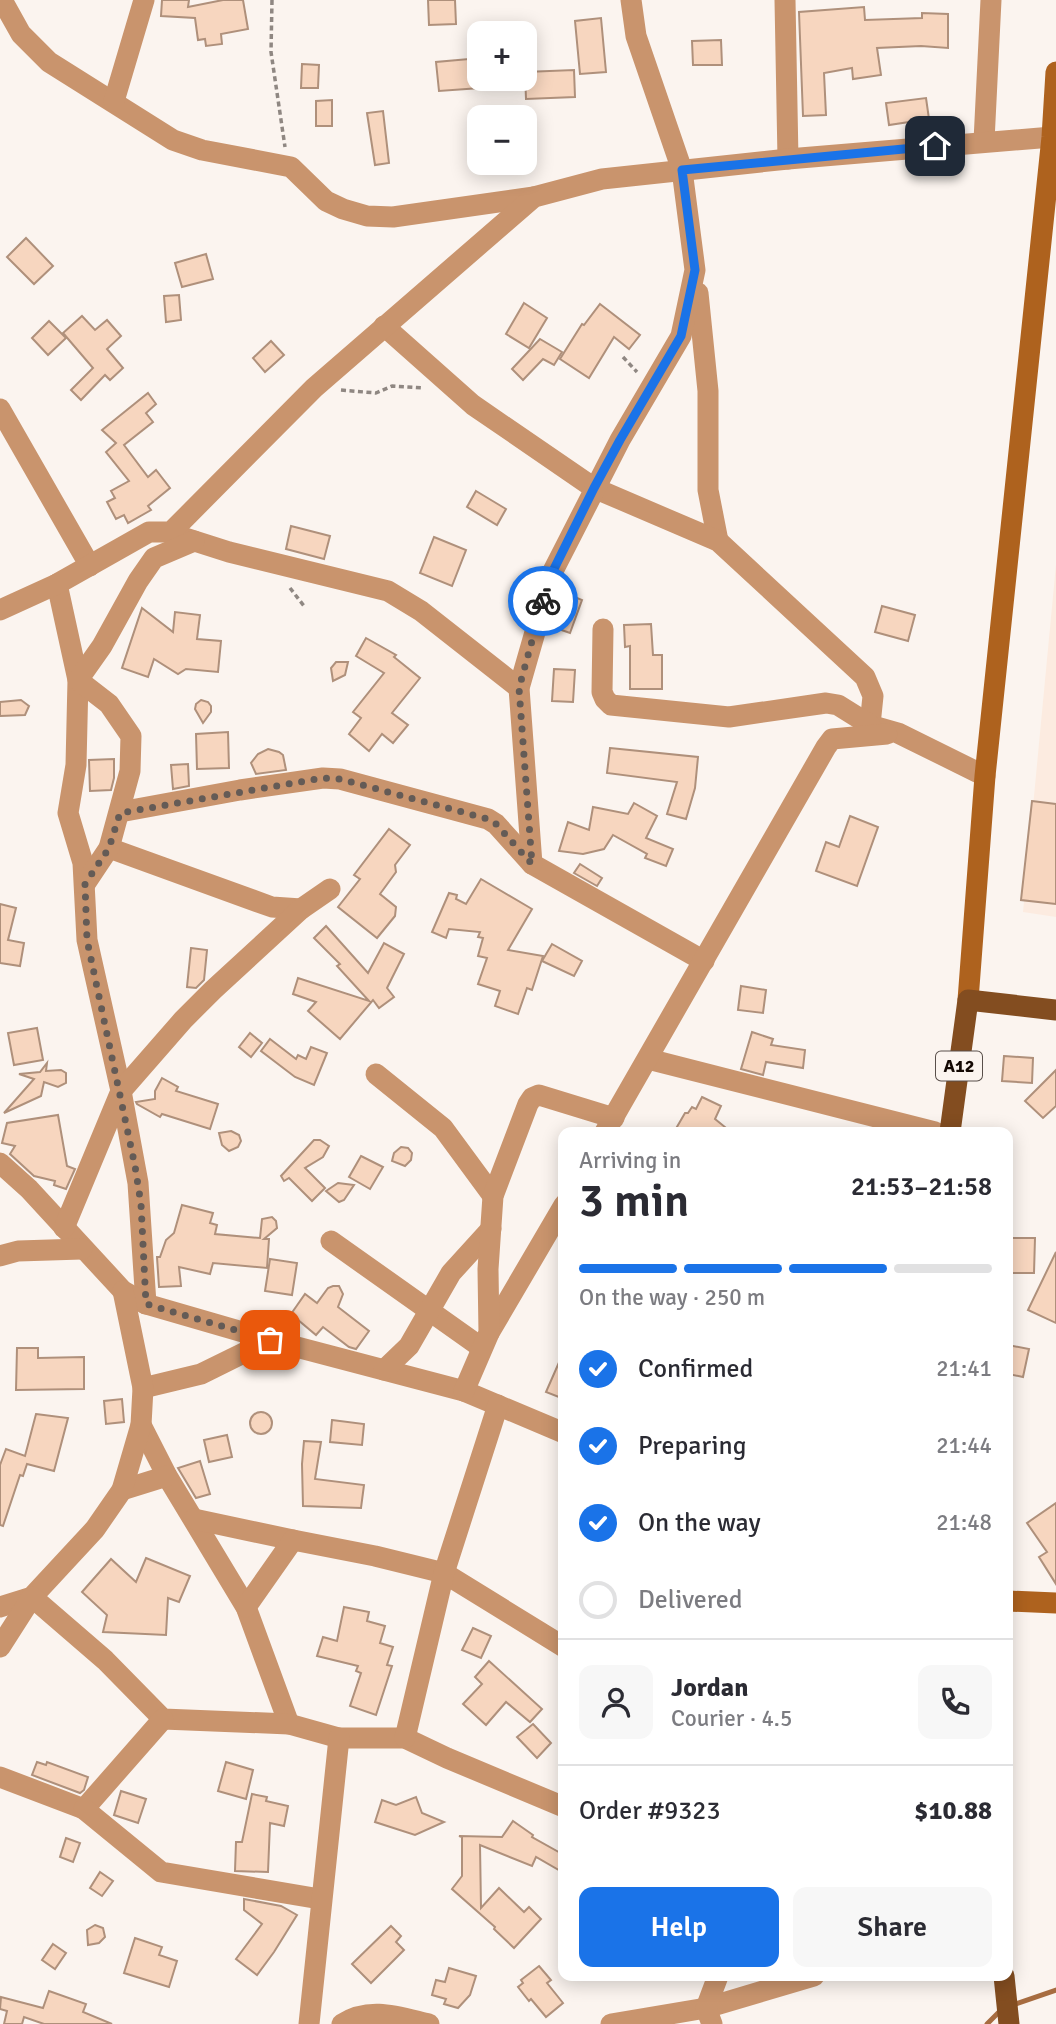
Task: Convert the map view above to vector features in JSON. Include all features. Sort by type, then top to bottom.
[{"type":"main road","points":[[968,1000],[1056,1010]]},
{"type":"main road","name":"A12","points":[[951,1127],[968,1000]]},
{"type":"main road","points":[[1004,1981],[1008,2018]]},
{"type":"street","points":[[2,0],[21,34],[49,62],[187,146],[291,167],[326,201],[367,216],[393,216],[534,197],[602,178],[984,141],[1052,137]]},
{"type":"street","points":[[21,0],[21,34]]},
{"type":"street","points":[[114,101],[144,0]]},
{"type":"street","points":[[631,0],[636,36],[682,170],[708,391],[708,490],[718,541]]},
{"type":"street","points":[[785,0],[788,159]]},
{"type":"street","points":[[984,141],[991,0]]},
{"type":"street","points":[[968,1000],[985,776],[1052,137],[1056,72]]},
{"type":"street","points":[[171,532],[314,388],[534,197]]},
{"type":"street","points":[[532,864],[519,688],[552,573],[620,440],[681,336],[695,270]]},
{"type":"street","points":[[384,326],[473,405],[594,488],[718,541],[865,677],[873,696],[870,725]]},
{"type":"street","points":[[0,409],[90,566]]},
{"type":"street","points":[[0,610],[57,584],[149,532],[171,532],[272,563],[388,591],[421,611],[519,688]]},
{"type":"street","points":[[78,680],[102,646],[154,558],[194,541]]},
{"type":"street","points":[[57,584],[78,680],[76,765],[68,813],[83,863],[87,940],[121,1091],[141,1204],[146,1304]]},
{"type":"street","points":[[603,629],[603,692],[611,705],[729,717],[826,703],[838,705],[870,725],[898,733],[985,776]]},
{"type":"street","points":[[78,680],[109,704],[131,736],[130,771],[120,813],[109,848],[85,884]]},
{"type":"street","points":[[485,1340],[493,1196],[532,1098],[545,1096],[610,1125],[832,739],[851,713]]},
{"type":"street","points":[[832,739],[898,733]]},
{"type":"street","points":[[120,813],[240,790],[323,778],[340,779],[488,819],[496,824],[532,864],[704,961]]},
{"type":"street","points":[[109,848],[272,907],[301,909]]},
{"type":"street","points":[[64,1228],[121,1091],[183,1020],[301,909],[330,889]]},
{"type":"street","points":[[648,1059],[915,1127]]},
{"type":"street","points":[[376,1074],[443,1128],[493,1196]]},
{"type":"street","points":[[0,1163],[29,1189],[123,1291],[146,1304],[464,1391],[558,1430]]},
{"type":"street","points":[[464,1391],[485,1340],[558,1215]]},
{"type":"street","points":[[384,1370],[409,1346],[456,1266],[491,1229]]},
{"type":"street","points":[[331,1241],[429,1310],[485,1340]]},
{"type":"street","points":[[0,1256],[18,1251],[82,1249]]},
{"type":"street","points":[[0,1647],[32,1597],[94,1529],[122,1490],[141,1425],[143,1388],[123,1291]]},
{"type":"street","points":[[143,1388],[201,1374],[270,1340]]},
{"type":"street","points":[[405,1738],[444,1573],[498,1405]]},
{"type":"street","points":[[141,1425],[167,1476],[246,1607],[289,1724]]},
{"type":"street","points":[[122,1490],[167,1476]]},
{"type":"street","points":[[194,1519],[444,1573],[558,1643]]},
{"type":"street","points":[[246,1607],[293,1540]]},
{"type":"street","points":[[0,1607],[32,1597]]},
{"type":"street","points":[[32,1597],[105,1660],[163,1719],[289,1724],[339,1738],[405,1738],[558,1804]]},
{"type":"street","points":[[1013,1601],[1056,1603]]},
{"type":"street","points":[[84,1809],[163,1719]]},
{"type":"street","points":[[309,2024],[320,1899],[339,1738]]},
{"type":"street","points":[[0,1777],[84,1809],[161,1872],[320,1899]]},
{"type":"street","points":[[709,2016],[717,1981]]},
{"type":"street","points":[[611,2024],[709,2016],[801,1981]]},
{"type":"street","points":[[342,2024],[363,2015],[381,2012],[429,2024]]},
{"type":"path","points":[[272,0],[271,52],[282,140],[291,167]]},
{"type":"path","points":[[314,388],[376,393],[392,386],[457,391]]},
{"type":"shaded area","points":[[1056,565],[1056,917],[1023,912]]},
{"type":"building","points":[[162,0],[189,0],[188,7],[223,0],[243,0],[248,29],[221,34],[222,44],[206,46],[205,39],[198,40],[195,18],[161,16]]},
{"type":"building","points":[[428,0],[455,0],[456,24],[429,25]]},
{"type":"building","points":[[864,7],[865,20],[922,18],[922,13],[948,14],[948,48],[877,48],[881,75],[853,79],[852,68],[824,73],[826,115],[803,116],[799,12]]},
{"type":"building","points":[[601,18],[606,72],[580,74],[575,21]]},
{"type":"building","points":[[721,40],[722,65],[693,65],[692,41]]},
{"type":"building","points":[[467,59],[467,89],[439,91],[436,62]]},
{"type":"building","points":[[302,64],[319,65],[318,88],[301,88]]},
{"type":"building","points":[[574,70],[575,97],[526,99],[526,91],[537,91],[537,72]]},
{"type":"building","points":[[926,98],[929,119],[889,125],[886,103]]},
{"type":"building","points":[[332,100],[332,126],[316,126],[316,101]]},
{"type":"building","points":[[383,111],[389,163],[375,165],[367,113]]},
{"type":"building","points":[[26,238],[53,266],[34,284],[7,257]]},
{"type":"building","points":[[206,254],[213,279],[182,287],[175,263]]},
{"type":"building","points":[[179,295],[181,320],[166,322],[164,296]]},
{"type":"building","points":[[524,303],[547,318],[529,348],[506,334]]},
{"type":"building","points":[[600,304],[640,335],[629,349],[614,337],[589,378],[560,359],[582,324],[584,325]]},
{"type":"building","points":[[82,316],[95,330],[107,320],[121,336],[107,349],[123,368],[110,380],[105,375],[81,400],[71,390],[93,368],[63,333]]},
{"type":"building","points":[[49,321],[66,338],[48,355],[32,338]]},
{"type":"building","points":[[540,339],[562,352],[554,365],[543,359],[523,380],[512,369]]},
{"type":"building","points":[[271,341],[284,355],[265,372],[253,358]]},
{"type":"building","points":[[148,393],[156,404],[146,413],[153,422],[124,445],[148,477],[156,470],[170,488],[148,506],[151,510],[128,523],[124,515],[116,519],[107,502],[115,498],[111,491],[129,481],[106,452],[116,443],[102,430]]},
{"type":"building","points":[[476,491],[506,509],[497,525],[467,507]]},
{"type":"building","points":[[291,526],[330,536],[324,559],[286,549]]},
{"type":"building","points":[[434,537],[466,550],[452,586],[420,573]]},
{"type":"building","points":[[560,591],[582,600],[570,633],[550,626]]},
{"type":"building","points":[[882,606],[915,615],[908,641],[875,632]]},
{"type":"building","points":[[142,608],[173,632],[175,612],[200,615],[197,639],[221,641],[218,672],[186,669],[178,674],[154,659],[148,677],[122,668]]},
{"type":"building","points":[[651,624],[653,655],[662,655],[662,689],[630,689],[630,646],[625,647],[624,625]]},
{"type":"building","points":[[366,638],[396,655],[394,657],[420,678],[392,713],[408,725],[393,743],[382,734],[369,751],[349,734],[361,718],[353,712],[384,673],[356,656]]},
{"type":"building","points":[[336,662],[348,662],[345,675],[333,681],[331,668]]},
{"type":"building","points":[[554,669],[575,670],[573,702],[552,701]]},
{"type":"building","points":[[21,700],[29,706],[25,715],[0,716],[0,702]]},
{"type":"building","points":[[201,700],[211,706],[211,712],[203,723],[195,709]]},
{"type":"building","points":[[228,732],[229,768],[197,769],[196,734]]},
{"type":"building","points":[[610,748],[698,757],[695,788],[686,819],[667,814],[677,782],[607,773]]},
{"type":"building","points":[[268,749],[283,755],[286,770],[256,774],[251,763],[258,754]]},
{"type":"building","points":[[114,759],[111,790],[90,791],[89,760]]},
{"type":"building","points":[[188,764],[189,786],[173,789],[171,765]]},
{"type":"building","points":[[1032,801],[1056,804],[1056,904],[1021,900]]},
{"type":"building","points":[[634,803],[657,816],[646,838],[673,849],[666,866],[645,858],[647,854],[613,835],[604,849],[583,854],[559,851],[568,822],[589,830],[593,807],[628,814]]},
{"type":"building","points":[[850,816],[878,827],[857,886],[816,871],[826,842],[839,847]]},
{"type":"building","points":[[389,829],[410,845],[395,865],[396,872],[380,894],[396,907],[395,916],[377,938],[338,907],[360,879],[354,875]]},
{"type":"building","points":[[580,864],[602,878],[597,886],[574,873]]},
{"type":"building","points":[[481,879],[532,909],[508,950],[543,956],[532,990],[527,988],[518,1014],[495,1006],[500,991],[478,984],[487,958],[478,956],[483,938],[478,937],[480,932],[449,929],[446,938],[432,932],[449,893],[457,895],[456,899],[466,904]]},
{"type":"building","points":[[0,904],[16,908],[8,940],[24,943],[20,966],[0,963]]},
{"type":"building","points":[[326,926],[368,973],[384,943],[404,954],[387,988],[394,997],[379,1008],[373,1000],[340,1039],[308,1011],[316,1002],[293,994],[298,978],[369,1001],[337,966],[340,964],[314,938]]},
{"type":"building","points":[[552,944],[582,961],[574,976],[542,961]]},
{"type":"building","points":[[191,948],[207,950],[204,980],[196,988],[187,987]]},
{"type":"building","points":[[741,986],[766,990],[763,1013],[738,1010]]},
{"type":"building","points":[[37,1028],[43,1060],[14,1065],[8,1033]]},
{"type":"building","points":[[752,1032],[773,1039],[771,1045],[805,1050],[803,1068],[766,1062],[763,1075],[741,1069]]},
{"type":"building","points":[[250,1033],[262,1043],[251,1057],[239,1047]]},
{"type":"building","points":[[270,1039],[296,1059],[298,1055],[306,1059],[311,1047],[327,1053],[314,1085],[295,1077],[261,1051]]},
{"type":"building","points":[[1004,1056],[1033,1058],[1032,1083],[1002,1081]]},
{"type":"building","points":[[47,1063],[46,1071],[61,1070],[66,1073],[66,1083],[58,1087],[44,1082],[41,1096],[4,1113],[34,1079],[19,1074],[40,1072]]},
{"type":"building","points":[[1056,1070],[1056,1106],[1043,1118],[1025,1101]]},
{"type":"building","points":[[162,1078],[178,1087],[176,1091],[218,1104],[210,1129],[162,1114],[160,1117],[137,1104],[136,1102],[155,1099],[155,1091]]},
{"type":"building","points":[[702,1097],[721,1106],[715,1119],[725,1127],[677,1127],[685,1113],[692,1107],[696,1109]]},
{"type":"building","points":[[58,1115],[67,1166],[75,1169],[66,1189],[54,1185],[55,1181],[34,1176],[10,1154],[15,1146],[2,1143],[7,1123]]},
{"type":"building","points":[[231,1131],[239,1135],[241,1141],[238,1147],[229,1151],[222,1145],[219,1133]]},
{"type":"building","points":[[314,1140],[320,1140],[329,1146],[323,1157],[305,1168],[325,1188],[312,1201],[289,1178],[284,1181],[281,1176]]},
{"type":"building","points":[[401,1147],[408,1148],[412,1153],[411,1160],[405,1166],[392,1161],[394,1153]]},
{"type":"building","points":[[361,1156],[383,1167],[370,1189],[349,1177]]},
{"type":"building","points":[[338,1183],[354,1185],[344,1200],[339,1202],[326,1191]]},
{"type":"building","points":[[182,1205],[213,1213],[210,1223],[217,1225],[215,1234],[260,1238],[262,1219],[272,1217],[277,1228],[264,1239],[269,1239],[267,1268],[213,1263],[210,1274],[179,1267],[181,1286],[159,1287],[157,1257],[160,1257],[166,1240],[174,1233]]},
{"type":"building","points":[[1013,1238],[1035,1238],[1034,1273],[1013,1273]]},
{"type":"building","points":[[1056,1252],[1056,1323],[1028,1310]]},
{"type":"building","points":[[270,1259],[297,1263],[292,1295],[265,1291]]},
{"type":"building","points":[[339,1286],[343,1294],[338,1307],[369,1331],[356,1349],[349,1347],[323,1327],[316,1335],[291,1314],[305,1294],[317,1303],[328,1288]]},
{"type":"building","points":[[1013,1346],[1029,1349],[1023,1377],[1013,1375]]},
{"type":"building","points":[[17,1348],[38,1348],[38,1358],[84,1357],[84,1389],[16,1390]]},
{"type":"building","points":[[558,1365],[558,1397],[546,1392]]},
{"type":"building","points":[[122,1399],[124,1422],[106,1424],[104,1401]]},
{"type":"building","points":[[261,1412],[269,1415],[272,1423],[269,1431],[261,1434],[253,1431],[250,1423],[253,1415]]},
{"type":"building","points":[[36,1414],[68,1418],[54,1471],[27,1464],[23,1476],[20,1475],[3,1526],[0,1525],[0,1465],[6,1449],[25,1456]]},
{"type":"building","points":[[332,1420],[364,1424],[362,1445],[330,1442]]},
{"type":"building","points":[[227,1435],[232,1457],[209,1462],[204,1440]]},
{"type":"building","points":[[304,1441],[321,1442],[315,1479],[364,1485],[361,1508],[303,1506]]},
{"type":"building","points":[[200,1461],[210,1494],[196,1498],[178,1468]]},
{"type":"building","points":[[1056,1503],[1056,1584],[1039,1557],[1047,1552],[1027,1523]]},
{"type":"building","points":[[146,1558],[190,1576],[179,1602],[168,1598],[166,1635],[103,1632],[107,1615],[82,1592],[111,1559],[136,1582]]},
{"type":"building","points":[[344,1607],[369,1612],[367,1621],[385,1626],[380,1643],[393,1647],[387,1665],[392,1666],[376,1715],[350,1706],[361,1673],[356,1671],[358,1666],[317,1656],[323,1637],[337,1641]]},
{"type":"building","points":[[473,1628],[491,1636],[481,1658],[462,1650]]},
{"type":"building","points":[[489,1661],[542,1709],[530,1722],[506,1702],[486,1725],[463,1704],[482,1684],[475,1677]]},
{"type":"building","points":[[533,1724],[551,1743],[537,1758],[517,1737]]},
{"type":"building","points":[[37,1762],[46,1765],[47,1762],[88,1777],[84,1790],[80,1793],[32,1775]]},
{"type":"building","points":[[226,1762],[253,1770],[246,1799],[218,1791]]},
{"type":"building","points":[[121,1791],[146,1799],[138,1823],[114,1815]]},
{"type":"building","points":[[252,1794],[267,1797],[266,1801],[288,1806],[284,1826],[270,1823],[268,1872],[235,1871],[236,1842],[242,1842]]},
{"type":"building","points":[[416,1797],[422,1813],[444,1822],[415,1835],[375,1822],[382,1800],[396,1805]]},
{"type":"building","points":[[513,1821],[533,1835],[532,1837],[558,1852],[558,1870],[536,1857],[532,1866],[480,1845],[481,1908],[499,1888],[524,1912],[529,1907],[541,1919],[514,1948],[495,1927],[452,1889],[462,1876],[462,1837],[459,1836],[502,1837]]},
{"type":"building","points":[[66,1838],[80,1843],[73,1862],[60,1857]]},
{"type":"building","points":[[100,1872],[113,1881],[102,1896],[90,1888]]},
{"type":"building","points":[[244,1899],[281,1906],[297,1915],[257,1975],[236,1959],[262,1924],[244,1910]]},
{"type":"building","points":[[95,1925],[103,1928],[105,1937],[99,1943],[88,1945],[87,1930]]},
{"type":"building","points":[[391,1926],[401,1936],[396,1942],[404,1950],[371,1983],[352,1964]]},
{"type":"building","points":[[135,1938],[162,1947],[159,1955],[177,1961],[169,1987],[124,1973]]},
{"type":"building","points":[[53,1944],[66,1953],[55,1969],[42,1960]]},
{"type":"building","points":[[539,1966],[551,1980],[547,1983],[563,2003],[546,2017],[518,1987],[523,1983],[521,1980]]},
{"type":"building","points":[[449,1968],[476,1976],[470,1995],[458,2008],[444,2004],[446,1999],[432,1995],[436,1980],[445,1982]]},
{"type":"building","points":[[49,1991],[86,2004],[83,2012],[112,2024],[44,2024],[24,2017],[22,2024],[4,2024],[7,2011],[0,2009],[1,1997],[43,2008]]},
{"type":"waterway","points":[[1013,2005],[1056,1990]]},
{"type":"waterway","points":[[987,2024],[1001,2010]]},
{"type":"way so far","points":[[270,1340],[146,1304],[138,1183],[121,1091],[87,940],[85,884],[109,848],[120,813],[240,790],[323,778],[340,779],[479,815],[496,824],[532,864],[519,688],[543,601]]},
{"type":"route","points":[[543,601],[552,573],[594,488],[681,336],[695,270],[682,170],[935,146]]}]
